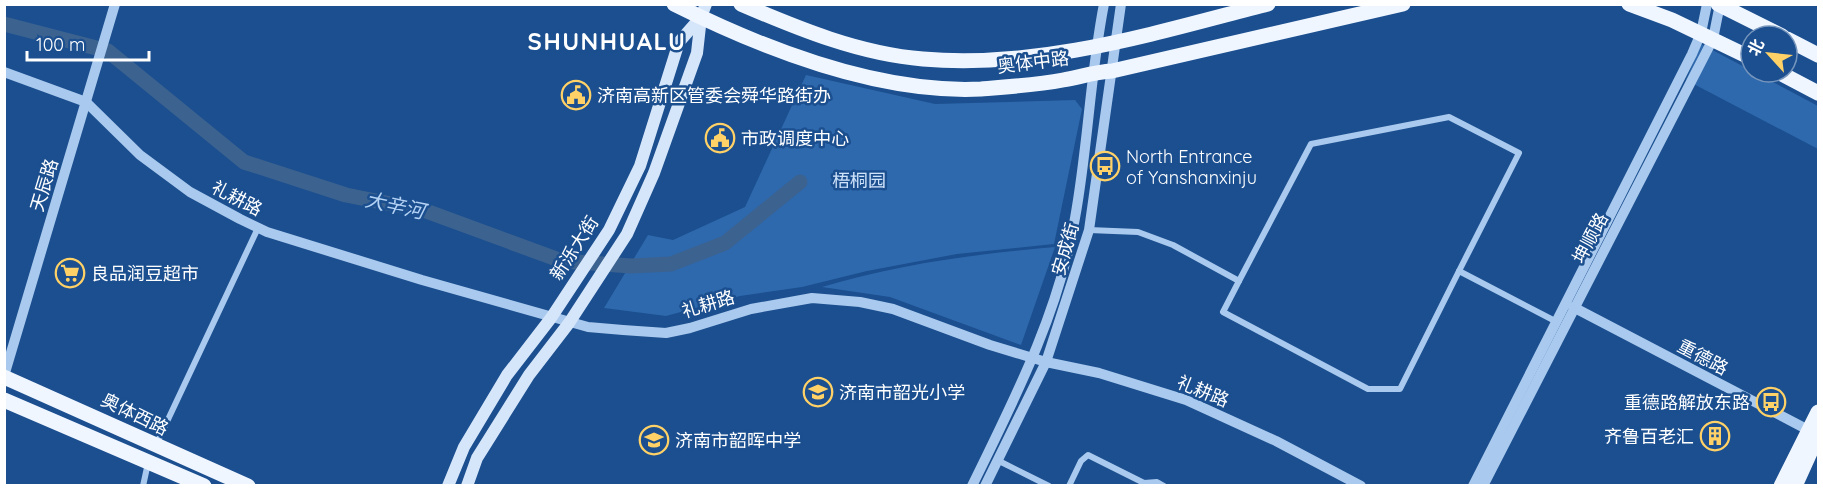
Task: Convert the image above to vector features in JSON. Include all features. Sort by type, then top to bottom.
[{"type":"main road","name":"奥体中路","points":[[674,4],[703,11],[783,50],[850,72],[933,88],[980,89],[1050,82],[1094,72],[1112,71],[1403,4]]},
{"type":"main road","name":"奥体中路","points":[[741,4],[802,30],[866,49],[921,59],[977,62],[1058,54],[1096,47],[1268,4]]},
{"type":"main road","points":[[1629,4],[1707,36],[1739,52]]},
{"type":"main road","points":[[1716,5],[1756,24]]},
{"type":"main road","name":"新泺大街","points":[[467,486],[483,448],[529,375],[569,322],[624,239],[654,173],[697,53],[703,11]]},
{"type":"main road","name":"新泺大街","points":[[448,486],[464,447],[507,375],[550,318],[609,230],[640,165],[679,42],[703,11]]},
{"type":"main road","points":[[1799,45],[1818,55]]},
{"type":"main road","points":[[1799,83],[1818,93]]},
{"type":"main road","name":"奥体西路","points":[[4,376],[248,486]]},
{"type":"main road","name":"奥体西路","points":[[4,400],[204,486]]},
{"type":"main road","points":[[1795,486],[1816,434],[1818,412]]},
{"type":"main road","points":[[1781,486],[1816,434]]},
{"type":"street","name":"天辰路","points":[[4,376],[115,4]]},
{"type":"street","points":[[1094,72],[1104,4]]},
{"type":"street","name":"安成街","points":[[985,486],[1046,362],[1089,230],[1121,4]]},
{"type":"street","name":"坤顺路","points":[[1483,486],[1560,323],[1573,307],[1707,36],[1716,5]]},
{"type":"street","name":"坤顺路","points":[[1473,486],[1560,323],[1707,36]]},
{"type":"street","points":[[4,72],[86,102]]},
{"type":"street","name":"安成街","points":[[972,486],[1034,359],[1075,219],[1094,72]]},
{"type":"street","name":"礼耕路","points":[[86,102],[140,155],[190,192],[258,228],[550,318],[588,327],[666,333],[751,309],[812,298],[860,302],[893,309],[1034,359],[1099,372],[1186,400],[1276,441],[1361,486]]},
{"type":"street","points":[[1449,117],[1519,153],[1400,389],[1368,389],[1223,312],[1239,281],[1311,144],[1449,117]]},
{"type":"street","points":[[156,446],[258,228]]},
{"type":"street","points":[[1089,230],[1138,232],[1173,245],[1239,281]]},
{"type":"street","points":[[1459,271],[1560,323]]},
{"type":"street","name":"重德路","points":[[1573,307],[1816,434]]},
{"type":"street","points":[[1068,486],[1081,461],[1088,455],[1144,483],[1157,482],[1164,486]]},
{"type":"street","points":[[997,460],[1049,486]]},
{"type":"street","points":[[143,486],[149,461]]},
{"type":"green space","points":[[1701,44],[1739,64],[1739,84],[1776,84],[1818,106],[1818,149],[1686,80]]},
{"type":"green space","name":"梧桐园","points":[[806,75],[935,104],[1075,100],[1082,109],[1054,244],[957,254],[867,271],[802,287],[740,296],[666,316],[604,308],[648,235],[673,240],[745,207]]},
{"type":"green space","points":[[1055,247],[1021,345],[890,297],[822,287],[879,272],[937,261]]},
{"type":"waterway","name":"大辛河","points":[[4,24],[108,51],[244,162],[346,195],[426,211],[562,261],[631,266],[671,264],[725,243],[800,182]]},
{"type":"place","name":"济南高新区管委会舜华路街办","points":[[576,95]]},
{"type":"place","name":"市政调度中心","points":[[720,138]]},
{"type":"place","name":"North Entrance of Yanshanxinju","points":[[1105,166]]},
{"type":"place","name":"良品润豆超市","points":[[70,273]]},
{"type":"place","name":"济南市韶光小学","points":[[818,392]]},
{"type":"place","name":"重德路解放东路","points":[[1771,402]]},
{"type":"place","name":"齐鲁百老汇","points":[[1715,436]]},
{"type":"place","name":"济南市韶晖中学","points":[[654,440]]},
{"type":"district","name":"SHUNHUALU","points":[[607,41]]}]
